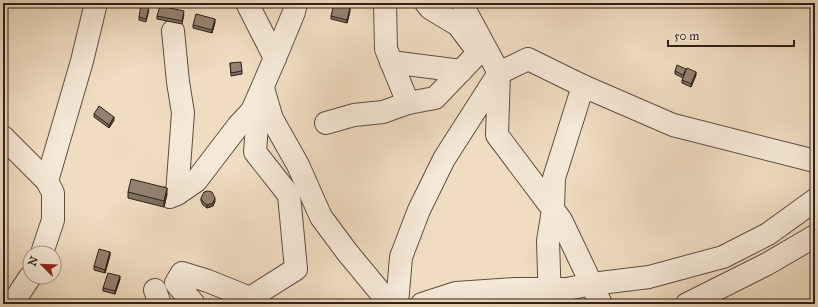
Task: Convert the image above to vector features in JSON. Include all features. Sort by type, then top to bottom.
[{"type":"street","points":[[47,181],[82,61],[96,3]]},
{"type":"street","points":[[247,3],[275,58]]},
{"type":"street","points":[[173,31],[178,82],[184,113],[173,196],[196,182],[238,126],[252,111],[294,12],[296,3]]},
{"type":"street","points":[[372,3],[385,12],[386,49],[408,103]]},
{"type":"street","points":[[426,3],[430,8],[458,25],[479,52],[499,73]]},
{"type":"street","points":[[463,3],[465,10],[499,73],[497,135],[561,220],[601,304]]},
{"type":"street","points":[[326,123],[354,115],[383,112],[408,103],[435,98],[479,52]]},
{"type":"street","points":[[397,304],[401,257],[419,210],[444,159],[499,73],[528,59],[583,86],[673,125],[815,161]]},
{"type":"street","points":[[391,62],[461,71]]},
{"type":"street","points":[[544,296],[548,241],[553,210],[554,178],[583,86]]},
{"type":"street","points":[[263,88],[272,119],[298,165],[321,217],[347,252],[390,304]]},
{"type":"street","points":[[252,111],[272,119]]},
{"type":"street","points":[[194,304],[176,283],[182,273],[208,281],[255,301],[296,269],[289,195],[255,152],[258,125],[252,111]]},
{"type":"street","points":[[3,137],[47,181],[53,194],[53,220],[45,245]]},
{"type":"street","points":[[539,190],[535,255],[544,296]]},
{"type":"street","points":[[422,304],[456,294],[515,289],[544,296],[592,284],[649,277],[723,257],[768,234],[815,200]]},
{"type":"street","points":[[687,304],[767,264],[815,236]]},
{"type":"street","points":[[12,304],[25,285]]},
{"type":"building","points":[[334,4],[350,8],[347,20],[331,16]]},
{"type":"building","points":[[141,5],[149,7],[146,19],[139,17]]},
{"type":"building","points":[[160,6],[184,11],[182,21],[157,16]]},
{"type":"building","points":[[196,14],[215,19],[212,30],[193,25]]},
{"type":"building","points":[[241,62],[242,71],[231,73],[230,63]]},
{"type":"building","points":[[677,65],[686,69],[683,75],[675,71]]},
{"type":"building","points":[[687,68],[696,72],[691,84],[682,80]]},
{"type":"building","points":[[99,106],[114,117],[109,125],[94,114]]},
{"type":"building","points":[[131,179],[167,188],[164,201],[128,192]]},
{"type":"building","points":[[204,192],[212,192],[215,198],[213,203],[207,205],[201,198]]},
{"type":"building","points":[[99,249],[110,252],[105,270],[94,266]]},
{"type":"building","points":[[108,273],[120,276],[115,291],[103,288]]}]
